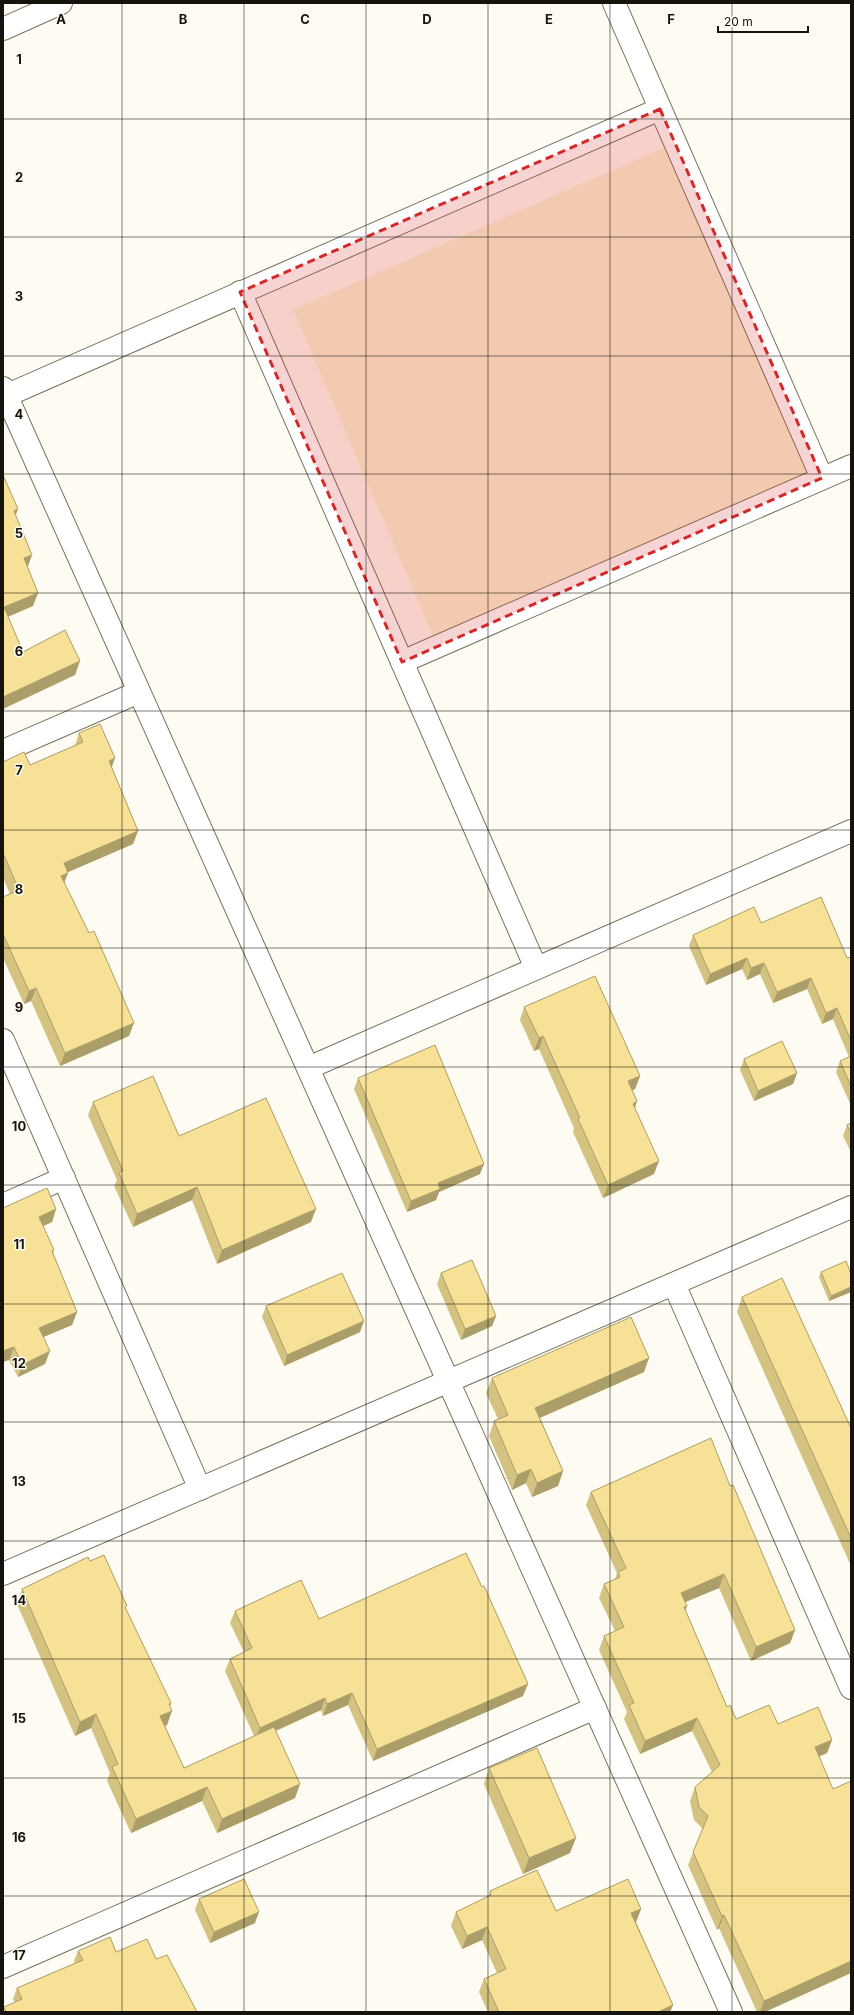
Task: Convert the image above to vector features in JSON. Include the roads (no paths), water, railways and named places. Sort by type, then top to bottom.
[{"type":"street","points":[[3,28],[61,3]]},
{"type":"street","points":[[614,3],[822,478]]},
{"type":"street","points":[[660,109],[4,393],[731,2012]]},
{"type":"street","points":[[240,292],[536,968]]},
{"type":"street","points":[[402,662],[851,466]]},
{"type":"street","points":[[3,751],[139,692]]},
{"type":"street","points":[[308,1068],[851,831]]},
{"type":"street","points":[[3,1040],[200,1489]]},
{"type":"street","points":[[3,1205],[64,1178]]},
{"type":"street","points":[[3,1574],[851,1207]]},
{"type":"street","points":[[674,1284],[846,1664],[851,1688]]},
{"type":"street","points":[[3,1967],[595,1708]]}]
